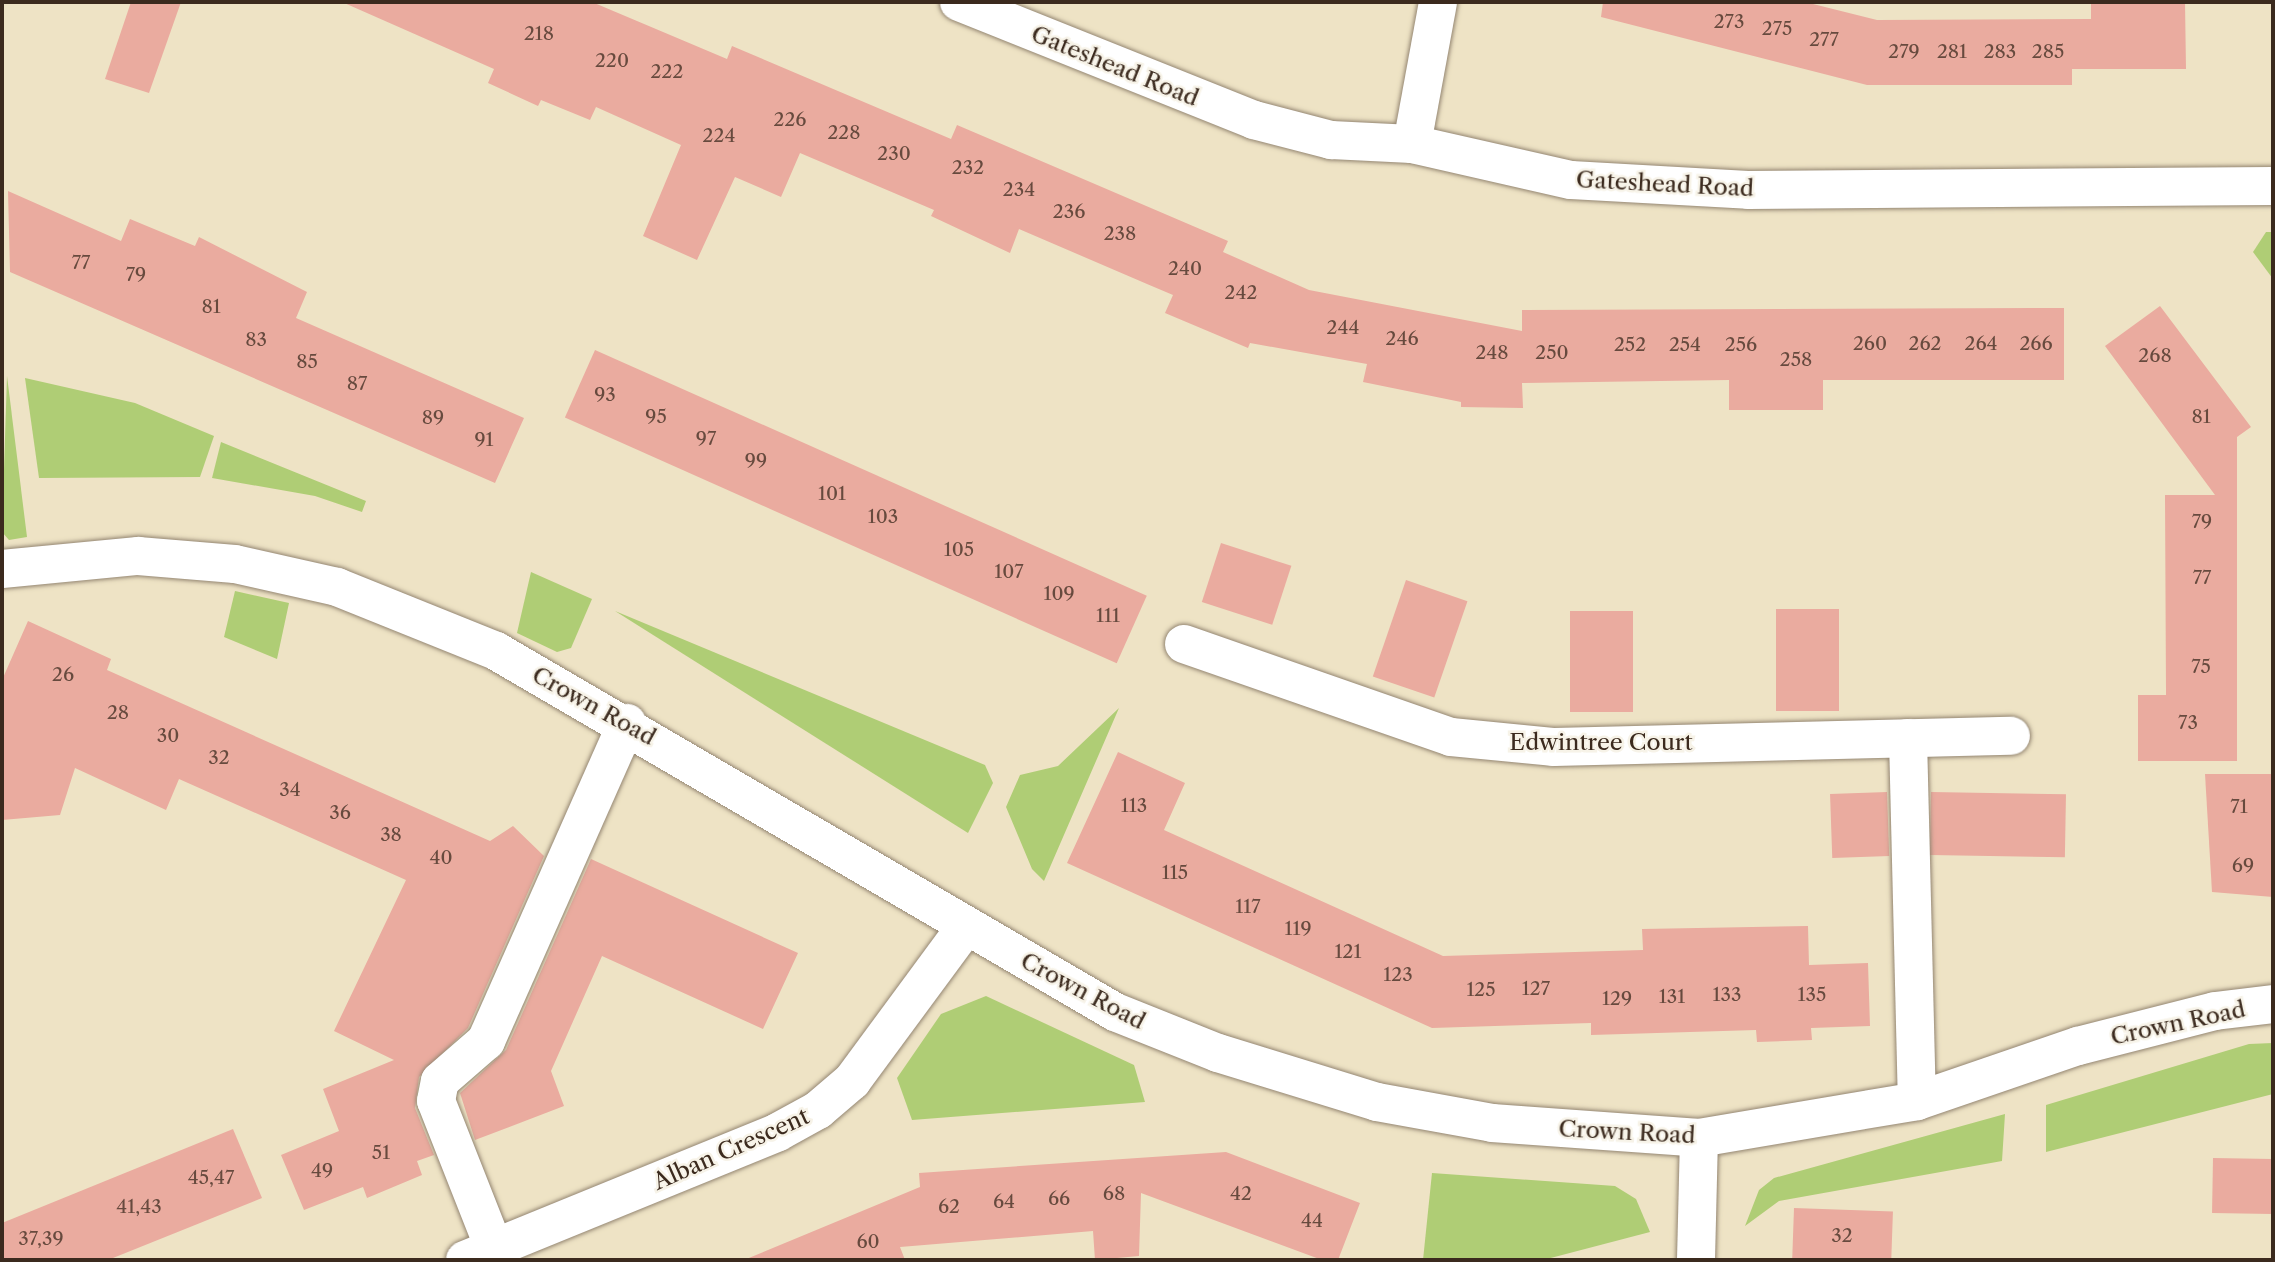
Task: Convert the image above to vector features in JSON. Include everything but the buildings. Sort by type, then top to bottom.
[{"type":"street","name":"Gateshead Road","points":[[960,2],[1255,120],[1331,140],[1412,144],[1571,180],[1641,187],[2273,186]]},
{"type":"street","points":[[1412,144],[1438,2]]},
{"type":"street","name":"Crown Road","points":[[2,569],[138,556],[235,564],[337,587],[496,651],[626,723],[965,928],[1115,1012],[1218,1053],[1377,1102],[1492,1123],[1699,1138],[1917,1101],[2078,1046],[2215,1011],[2273,1003]]},
{"type":"street","name":"Edwintree Court","points":[[1184,644],[1451,737],[1553,747],[2011,736]]},
{"type":"street","points":[[480,1254],[436,1101],[439,1081],[486,1041],[626,723]]},
{"type":"street","points":[[1908,738],[1917,1101]]},
{"type":"street","name":"Alban Crescent","points":[[480,1254],[818,1110],[852,1081],[965,928]]},
{"type":"street","points":[[1696,1260],[1699,1138]]},
{"type":"green space","points":[[2266,232],[2273,232],[2273,279],[2253,252]]},
{"type":"green space","points":[[7,376],[27,537],[9,540],[2,532]]},
{"type":"green space","points":[[25,378],[135,403],[214,436],[200,477],[39,478]]},
{"type":"green space","points":[[221,442],[366,501],[362,512],[315,496],[212,478]]},
{"type":"green space","points":[[531,572],[592,599],[571,648],[557,652],[517,633]]},
{"type":"green space","points":[[235,591],[289,603],[277,659],[224,637]]},
{"type":"green space","points":[[615,611],[985,765],[993,783],[968,833]]},
{"type":"green space","points":[[1119,708],[1044,881],[1032,869],[1006,807],[1020,775],[1058,766]]},
{"type":"green space","points":[[986,996],[1134,1065],[1145,1102],[912,1120],[897,1078],[941,1014]]},
{"type":"green space","points":[[2273,1043],[2273,1094],[2046,1152],[2046,1105],[2249,1044]]},
{"type":"green space","points":[[2005,1114],[2002,1161],[1779,1201],[1745,1226],[1759,1190],[1774,1178]]},
{"type":"green space","points":[[1432,1173],[1615,1186],[1636,1199],[1650,1232],[1543,1260],[1423,1260]]}]
